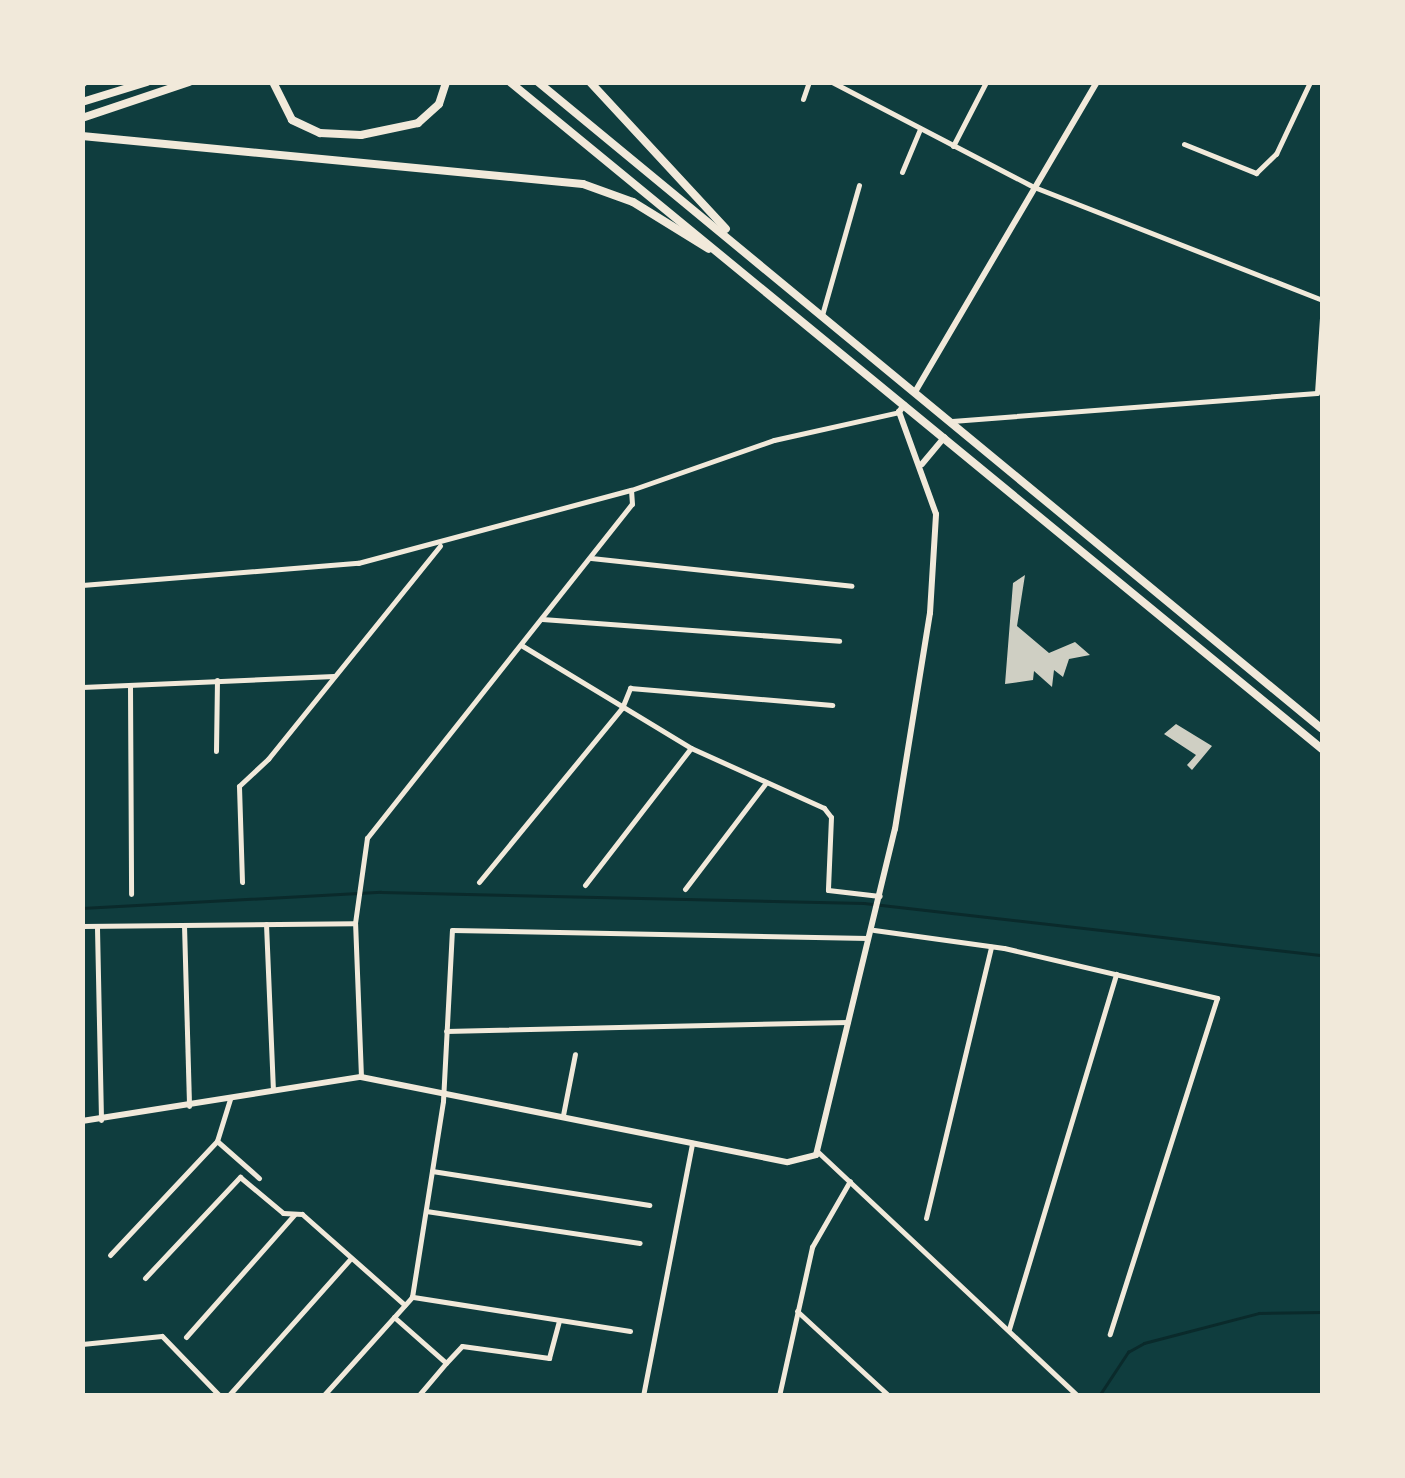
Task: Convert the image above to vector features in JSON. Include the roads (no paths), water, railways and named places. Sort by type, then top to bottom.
[{"type":"main road","points":[[82,102],[147,82]]},
{"type":"main road","points":[[82,118],[189,82]]},
{"type":"main road","points":[[273,82],[292,120],[320,133],[360,135],[418,122],[439,104],[446,82]]},
{"type":"main road","points":[[510,82],[1322,750]]},
{"type":"main road","points":[[538,82],[1322,729]]},
{"type":"main road","points":[[590,82],[753,257]]},
{"type":"main road","points":[[82,136],[583,184],[633,202],[743,271]]},
{"type":"main road","points":[[902,408],[914,392]]},
{"type":"main road","points":[[1137,596],[1147,584]]},
{"type":"street","points":[[804,100],[809,82]]},
{"type":"street","points":[[832,82],[1034,187],[1322,300]]},
{"type":"street","points":[[953,146],[986,82]]},
{"type":"street","points":[[914,392],[1097,82]]},
{"type":"street","points":[[1184,144],[1256,173],[1276,154],[1310,82]]},
{"type":"street","points":[[902,172],[920,129]]},
{"type":"street","points":[[822,315],[859,185]]},
{"type":"street","points":[[950,422],[1317,393],[1322,317]]},
{"type":"street","points":[[82,585],[358,563],[442,544],[631,490],[774,440],[902,408],[937,522],[930,614],[881,896],[818,1152]]},
{"type":"street","points":[[921,465],[945,438]]},
{"type":"street","points":[[362,1077],[355,923],[367,838],[632,504],[631,490]]},
{"type":"street","points":[[242,882],[239,786],[442,544]]},
{"type":"street","points":[[591,558],[851,586]]},
{"type":"street","points":[[542,619],[839,641]]},
{"type":"street","points":[[521,645],[691,748],[829,812],[828,890],[881,896]]},
{"type":"street","points":[[82,688],[334,676]]},
{"type":"street","points":[[216,751],[217,680]]},
{"type":"street","points":[[130,686],[131,894]]},
{"type":"street","points":[[478,882],[622,708],[630,688],[832,705]]},
{"type":"street","points":[[585,885],[691,748]]},
{"type":"street","points":[[685,889],[766,784]]},
{"type":"street","points":[[82,926],[355,923]]},
{"type":"street","points":[[266,924],[273,1090]]},
{"type":"street","points":[[184,925],[189,1106]]},
{"type":"street","points":[[96,926],[102,1120]]},
{"type":"street","points":[[323,1396],[412,1297],[432,1171],[452,930],[872,934],[991,946],[1217,998],[1110,1334]]},
{"type":"street","points":[[926,1218],[991,946]]},
{"type":"street","points":[[1009,1330],[1116,974]]},
{"type":"street","points":[[446,1031],[850,1022]]},
{"type":"street","points":[[563,1115],[576,1054]]},
{"type":"street","points":[[82,1122],[362,1077],[788,1162],[818,1152]]},
{"type":"street","points":[[110,1255],[217,1141],[230,1098]]},
{"type":"street","points":[[217,1141],[259,1178]]},
{"type":"street","points":[[642,1396],[692,1142]]},
{"type":"street","points":[[818,1152],[1078,1396]]},
{"type":"street","points":[[432,1171],[648,1204]]},
{"type":"street","points":[[145,1278],[236,1178],[283,1213],[295,1214],[404,1305]]},
{"type":"street","points":[[779,1396],[812,1247],[850,1181]]},
{"type":"street","points":[[426,1211],[640,1243]]},
{"type":"street","points":[[186,1337],[295,1214]]},
{"type":"street","points":[[229,1394],[351,1258]]},
{"type":"street","points":[[412,1297],[630,1331]]},
{"type":"street","points":[[797,1311],[889,1396]]},
{"type":"street","points":[[394,1317],[446,1364]]},
{"type":"street","points":[[418,1396],[462,1346],[549,1358],[559,1320]]},
{"type":"street","points":[[82,1344],[162,1336],[220,1396]]},
{"type":"waterway","points":[[82,908],[381,892],[864,903],[1322,955]]},
{"type":"waterway","points":[[1099,1396],[1128,1352],[1144,1343],[1259,1313],[1322,1312]]}]
